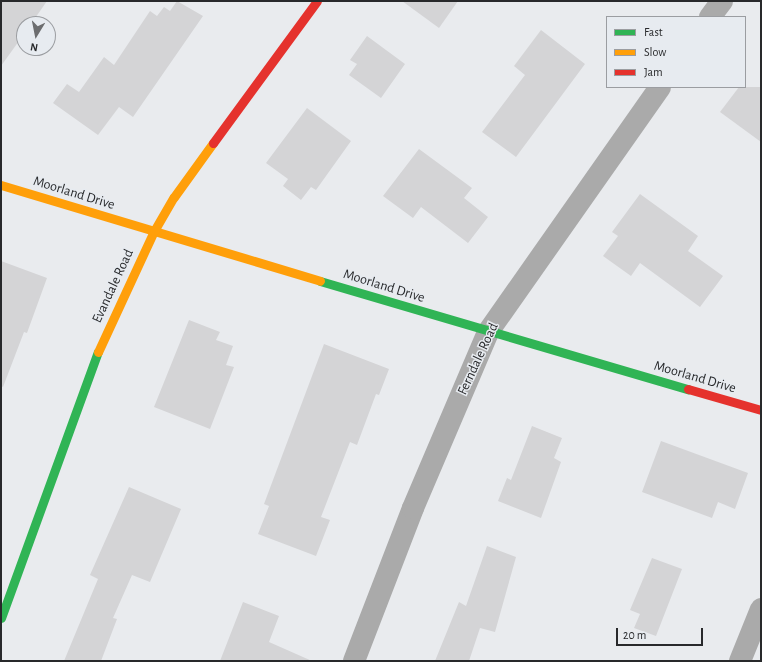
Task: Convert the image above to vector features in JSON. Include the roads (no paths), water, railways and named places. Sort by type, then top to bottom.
[{"type":"street","name":"Evandale Road","points":[[1,618],[100,347],[154,231],[174,197],[317,1]]},
{"type":"street","points":[[711,16],[722,1]]},
{"type":"street","name":"Ferndale Road","points":[[354,661],[413,508],[488,332],[659,88]]},
{"type":"street","name":"Moorland Drive","points":[[1,185],[488,332],[761,410]]},
{"type":"street","points":[[740,661],[761,609]]}]
